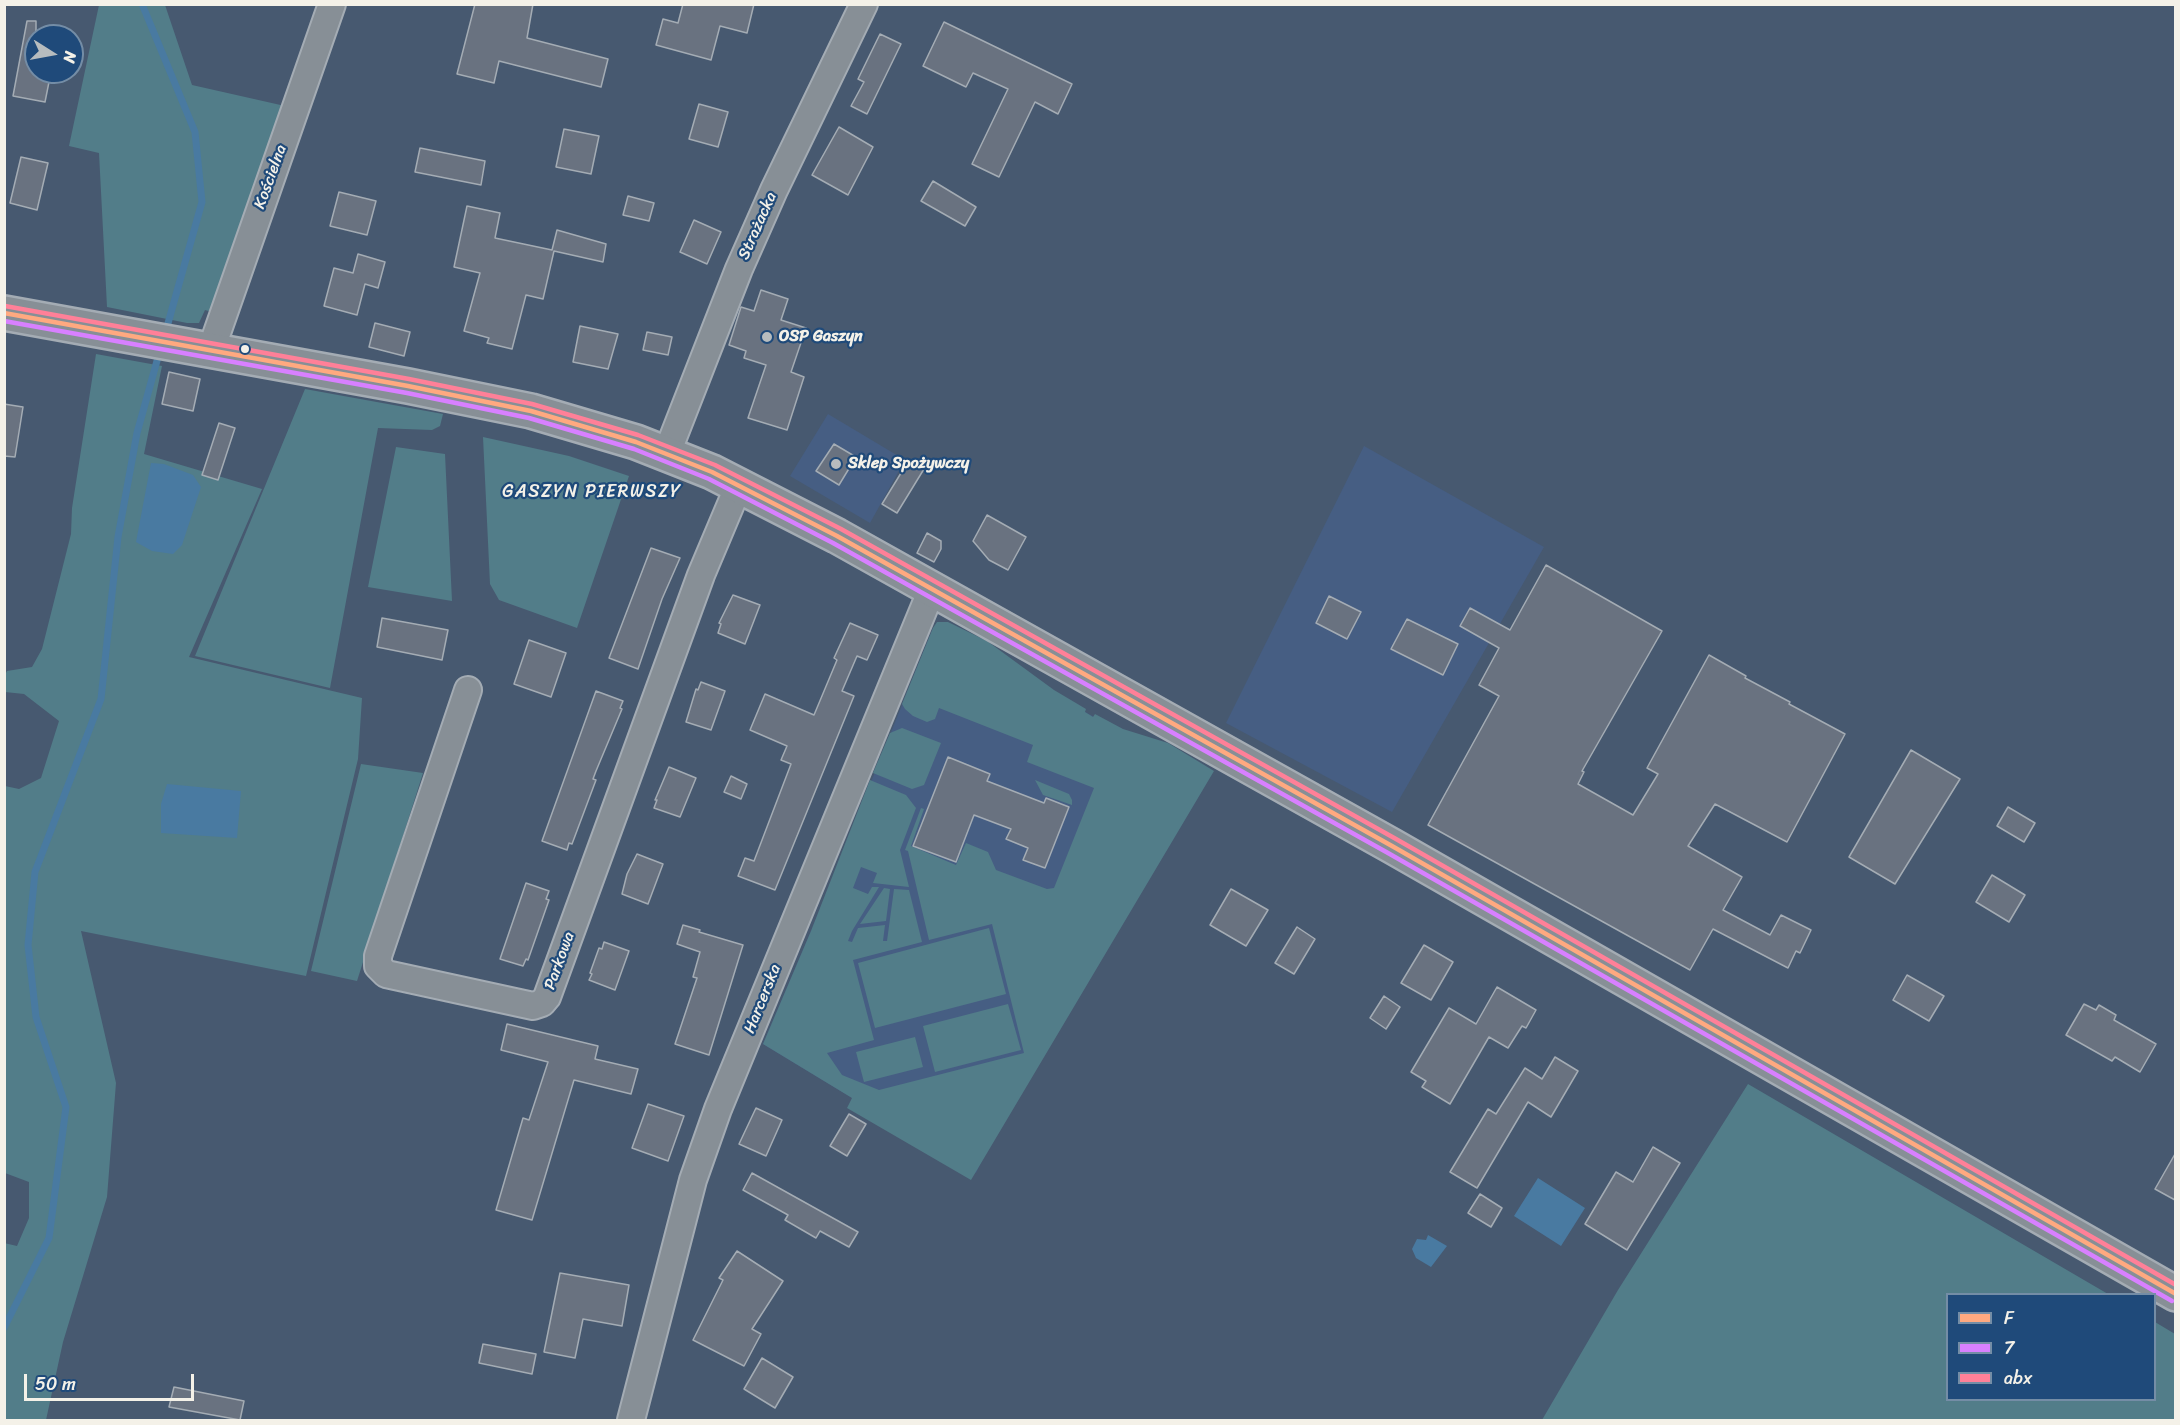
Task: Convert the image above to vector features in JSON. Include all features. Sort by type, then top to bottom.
[{"type":"main road","points":[[4,313],[520,408],[596,429],[667,453],[739,485],[837,536],[1473,892],[2175,1294]]},
{"type":"street","name":"Kościelna","points":[[211,350],[332,4]]},
{"type":"street","name":"Strażacka","points":[[667,453],[739,269],[774,190],[864,4]]},
{"type":"street","name":"Parkowa","points":[[468,690],[378,957],[378,966],[386,974],[533,1006],[542,1003],[547,997],[701,574],[739,485]]},
{"type":"street","name":"Harcerska","points":[[630,1420],[693,1180],[718,1109],[932,590]]},
{"type":"shaded area","points":[[828,414],[905,460],[870,523],[790,476]]},
{"type":"shaded area","points":[[1364,446],[1544,547],[1392,812],[1226,723]]},
{"type":"shaded area","points":[[151,463],[164,464],[193,475],[201,487],[182,545],[173,554],[152,551],[136,542]]},
{"type":"shaded area","points":[[933,628],[1136,740],[1166,751],[976,1173],[763,1044]]},
{"type":"shaded area","points":[[167,784],[241,791],[237,838],[161,833],[161,804]]},
{"type":"shaded area","points":[[1538,1178],[1585,1208],[1561,1246],[1514,1216]]},
{"type":"shaded area","points":[[1428,1235],[1447,1246],[1431,1267],[1416,1258],[1412,1249],[1417,1239],[1426,1240]]},
{"type":"green space","points":[[99,5],[165,5],[192,85],[285,106],[212,312],[205,310],[199,323],[187,323],[107,307],[99,153],[69,146]]},
{"type":"green space","points":[[96,354],[162,366],[144,454],[262,489],[189,657],[362,698],[358,759],[306,976],[81,931],[116,1083],[107,1197],[63,1342],[46,1420],[5,1420],[4,1243],[17,1246],[29,1218],[29,1182],[5,1173],[5,786],[19,789],[41,778],[59,721],[24,694],[5,692],[5,675],[7,671],[32,667],[42,649],[71,534],[72,508]]},
{"type":"green space","points":[[305,389],[443,414],[440,426],[432,430],[378,428],[330,688],[195,656]]},
{"type":"green space","points":[[483,437],[569,456],[629,476],[577,628],[499,600],[490,584]]},
{"type":"green space","points":[[396,447],[445,454],[452,601],[368,587]]},
{"type":"green space","points":[[937,622],[948,622],[987,641],[1054,690],[1086,709],[1085,712],[1093,717],[1095,714],[1123,729],[1168,743],[1214,771],[971,1180],[847,1108],[852,1098],[763,1044],[811,931],[870,780],[906,795],[916,808],[900,850],[909,887],[873,883],[877,873],[861,867],[853,888],[868,894],[872,887],[879,887],[848,941],[852,942],[858,928],[885,925],[883,941],[887,941],[894,889],[909,890],[922,942],[853,960],[874,1040],[827,1053],[842,1075],[879,1090],[1024,1053],[992,924],[929,940],[908,851],[905,850],[921,808],[924,809],[911,846],[956,865],[966,843],[988,852],[996,870],[1047,889],[1054,888],[1094,788],[1027,762],[1033,745],[939,708],[935,719],[927,722],[913,716],[905,709],[902,704]]},
{"type":"green space","points":[[902,728],[941,743],[924,785],[912,789],[873,773],[890,733]]},
{"type":"green space","points":[[361,764],[423,773],[357,981],[311,971]]},
{"type":"green space","points":[[1035,780],[1069,794],[1072,805],[1043,795]]},
{"type":"green space","points":[[884,888],[890,889],[886,921],[860,924]]},
{"type":"green space","points":[[989,928],[1006,994],[875,1028],[858,963]]},
{"type":"green space","points":[[1008,1004],[1021,1050],[935,1072],[923,1026]]},
{"type":"green space","points":[[915,1037],[923,1067],[864,1082],[856,1052]]},
{"type":"green space","points":[[1748,1084],[2106,1293],[1946,1293],[1946,1401],[2156,1401],[2156,1323],[2175,1334],[2175,1420],[1542,1420],[1618,1290]]},
{"type":"building","points":[[475,4],[533,4],[527,38],[608,59],[601,87],[499,61],[494,83],[457,74]]},
{"type":"building","points":[[683,4],[754,4],[747,33],[720,26],[711,60],[656,45],[663,19],[678,23]]},
{"type":"building","points":[[27,21],[36,21],[36,24],[26,24]]},
{"type":"building","points":[[944,22],[1072,84],[1058,114],[1035,102],[999,177],[972,164],[1008,89],[973,73],[966,87],[923,66]]},
{"type":"building","points":[[880,34],[901,44],[867,114],[851,106],[864,82],[858,79]]},
{"type":"building","points":[[24,37],[24,84],[49,84],[45,102],[13,96]]},
{"type":"building","points":[[699,104],[728,112],[718,147],[689,139]]},
{"type":"building","points":[[839,127],[873,147],[848,195],[812,175]]},
{"type":"building","points":[[564,129],[599,136],[591,174],[556,167]]},
{"type":"building","points":[[420,148],[485,161],[481,185],[415,172]]},
{"type":"building","points":[[21,157],[48,163],[37,210],[10,203]]},
{"type":"building","points":[[933,181],[976,207],[965,226],[921,201]]},
{"type":"building","points":[[339,192],[376,201],[367,235],[330,226]]},
{"type":"building","points":[[628,196],[654,203],[649,221],[623,215]]},
{"type":"building","points":[[467,206],[500,213],[495,238],[552,250],[557,230],[606,244],[603,262],[554,251],[543,299],[526,295],[512,349],[487,343],[489,338],[464,331],[480,273],[454,267]]},
{"type":"building","points":[[694,220],[721,232],[707,264],[680,252]]},
{"type":"building","points":[[358,254],[385,262],[378,288],[365,284],[357,315],[324,306],[334,268],[353,273]]},
{"type":"building","points":[[761,290],[788,299],[781,320],[806,328],[791,372],[804,377],[787,430],[748,418],[766,365],[744,358],[746,351],[729,345],[741,307],[754,311]]},
{"type":"building","points":[[375,323],[410,332],[404,356],[369,347]]},
{"type":"building","points":[[580,326],[618,334],[608,369],[573,362]]},
{"type":"building","points":[[647,332],[672,337],[668,355],[643,350]]},
{"type":"building","points":[[169,372],[200,379],[193,411],[162,404]]},
{"type":"building","points":[[4,404],[23,407],[15,457],[4,456]]},
{"type":"building","points":[[219,423],[235,428],[218,480],[202,475]]},
{"type":"building","name":"Sklep Spożywczy","points":[[834,444],[856,457],[839,485],[816,471]]},
{"type":"building","points":[[909,460],[924,469],[897,513],[882,504]]},
{"type":"building","points":[[987,515],[1026,537],[1008,570],[989,560],[973,541]]},
{"type":"building","points":[[927,533],[941,541],[941,549],[934,562],[917,553]]},
{"type":"building","points":[[651,548],[680,558],[662,599],[638,669],[609,658]]},
{"type":"building","points":[[1546,565],[1662,631],[1582,771],[1584,772],[1578,784],[1633,815],[1658,774],[1647,768],[1709,655],[1746,676],[1745,678],[1790,702],[1789,704],[1845,734],[1787,842],[1715,804],[1688,846],[1742,877],[1723,910],[1770,935],[1781,915],[1811,930],[1800,953],[1796,951],[1788,968],[1713,929],[1690,970],[1428,825],[1499,696],[1479,685],[1499,648],[1460,626],[1470,608],[1510,630]]},
{"type":"building","points":[[733,595],[760,605],[745,644],[718,633],[721,624],[719,623]]},
{"type":"building","points":[[1329,596],[1361,612],[1347,639],[1316,623]]},
{"type":"building","points":[[382,618],[448,630],[442,660],[377,647]]},
{"type":"building","points":[[1407,619],[1458,644],[1443,675],[1391,649]]},
{"type":"building","points":[[850,623],[878,635],[867,660],[857,656],[842,691],[854,696],[775,890],[738,876],[745,858],[754,861],[791,764],[781,760],[787,746],[750,730],[765,694],[814,715],[837,660],[834,658]]},
{"type":"building","points":[[529,640],[566,653],[551,697],[514,684]]},
{"type":"building","points":[[701,682],[725,691],[711,730],[686,722],[696,689],[698,690]]},
{"type":"building","points":[[596,691],[623,701],[620,708],[622,709],[593,779],[596,780],[572,844],[569,843],[567,850],[542,841]]},
{"type":"building","points":[[1911,750],[1960,779],[1895,884],[1849,857]]},
{"type":"building","points":[[948,757],[990,774],[987,781],[1044,803],[1046,798],[1069,807],[1045,868],[1023,860],[1028,848],[1006,839],[1011,829],[974,815],[956,862],[913,846]]},
{"type":"building","points":[[669,767],[696,778],[680,817],[654,808],[657,800],[655,800]]},
{"type":"building","points":[[731,776],[747,784],[741,799],[724,792]]},
{"type":"building","points":[[2008,807],[2035,823],[2024,842],[1997,826]]},
{"type":"building","points":[[637,854],[663,864],[648,904],[622,894],[627,874]]},
{"type":"building","points":[[1992,875],[2025,895],[2009,922],[1976,902]]},
{"type":"building","points":[[526,883],[549,891],[546,899],[549,900],[528,960],[526,959],[523,966],[500,959]]},
{"type":"building","points":[[1231,889],[1268,910],[1246,946],[1210,925]]},
{"type":"building","points":[[683,925],[743,945],[709,1055],[675,1044],[697,978],[693,977],[700,952],[677,944]]},
{"type":"building","points":[[1297,927],[1315,939],[1294,974],[1275,963]]},
{"type":"building","points":[[604,942],[629,951],[615,990],[589,980],[599,948],[602,949]]},
{"type":"building","points":[[1424,945],[1453,962],[1431,1000],[1401,983]]},
{"type":"building","points":[[1907,975],[1944,996],[1929,1021],[1893,1000]]},
{"type":"building","points":[[1497,987],[1536,1010],[1526,1028],[1522,1026],[1508,1048],[1489,1037],[1450,1104],[1422,1087],[1426,1081],[1411,1072],[1449,1008],[1476,1024]]},
{"type":"building","points":[[1384,996],[1400,1007],[1386,1029],[1370,1018]]},
{"type":"building","points":[[2084,1004],[2096,1010],[2099,1005],[2116,1015],[2114,1020],[2156,1044],[2140,1072],[2115,1057],[2112,1061],[2066,1035]]},
{"type":"building","points":[[507,1024],[598,1046],[595,1059],[638,1069],[631,1094],[574,1080],[532,1220],[496,1210],[523,1118],[529,1120],[548,1062],[501,1050]]},
{"type":"building","points":[[1555,1057],[1578,1071],[1551,1117],[1528,1102],[1477,1188],[1450,1172],[1488,1109],[1496,1114],[1525,1068],[1542,1079]]},
{"type":"building","points":[[648,1104],[684,1116],[668,1161],[632,1148]]},
{"type":"building","points":[[756,1108],[782,1120],[766,1156],[739,1144]]},
{"type":"building","points":[[849,1114],[866,1124],[847,1156],[830,1146]]},
{"type":"building","points":[[1653,1147],[1680,1163],[1627,1250],[1585,1224],[1616,1172],[1633,1182]]},
{"type":"building","points":[[2175,1154],[2175,1200],[2155,1189]]},
{"type":"building","points":[[752,1173],[858,1232],[849,1247],[820,1231],[816,1238],[785,1220],[788,1215],[743,1190]]},
{"type":"building","points":[[1480,1194],[1502,1208],[1491,1227],[1468,1213]]},
{"type":"building","points":[[737,1251],[783,1281],[752,1329],[761,1334],[744,1366],[693,1340],[723,1280],[719,1278]]},
{"type":"building","points":[[560,1273],[629,1285],[622,1326],[583,1319],[575,1358],[544,1352]]},
{"type":"building","points":[[483,1344],[536,1354],[532,1374],[479,1363]]},
{"type":"building","points":[[762,1358],[793,1377],[775,1408],[744,1389]]},
{"type":"building","points":[[174,1387],[244,1401],[240,1420],[169,1407]]},
{"type":"waterway","points":[[142,4],[195,132],[202,202],[165,334]]},
{"type":"waterway","points":[[4,1328],[49,1238],[66,1107],[36,1017],[28,945],[35,872],[101,699],[118,537],[137,433],[160,350]]},
{"type":"transit line","name":"abx","points":[[5,306],[409,379],[532,404],[638,435],[715,465],[841,529],[1396,839],[2176,1285]]},
{"type":"transit line","name":"F","points":[[4,313],[408,386],[531,411],[636,442],[712,472],[837,536],[1392,846],[2176,1294]]},
{"type":"transit line","name":"7","points":[[4,321],[407,393],[529,418],[634,449],[709,479],[833,543],[1388,853],[2172,1301]]},
{"type":"place","name":"OSP Gaszyn","points":[[767,337]]},
{"type":"place","name":"Sklep Spożywczy","points":[[836,464]]},
{"type":"district","name":"GASZYN PIERWSZY","points":[[592,492]]}]
